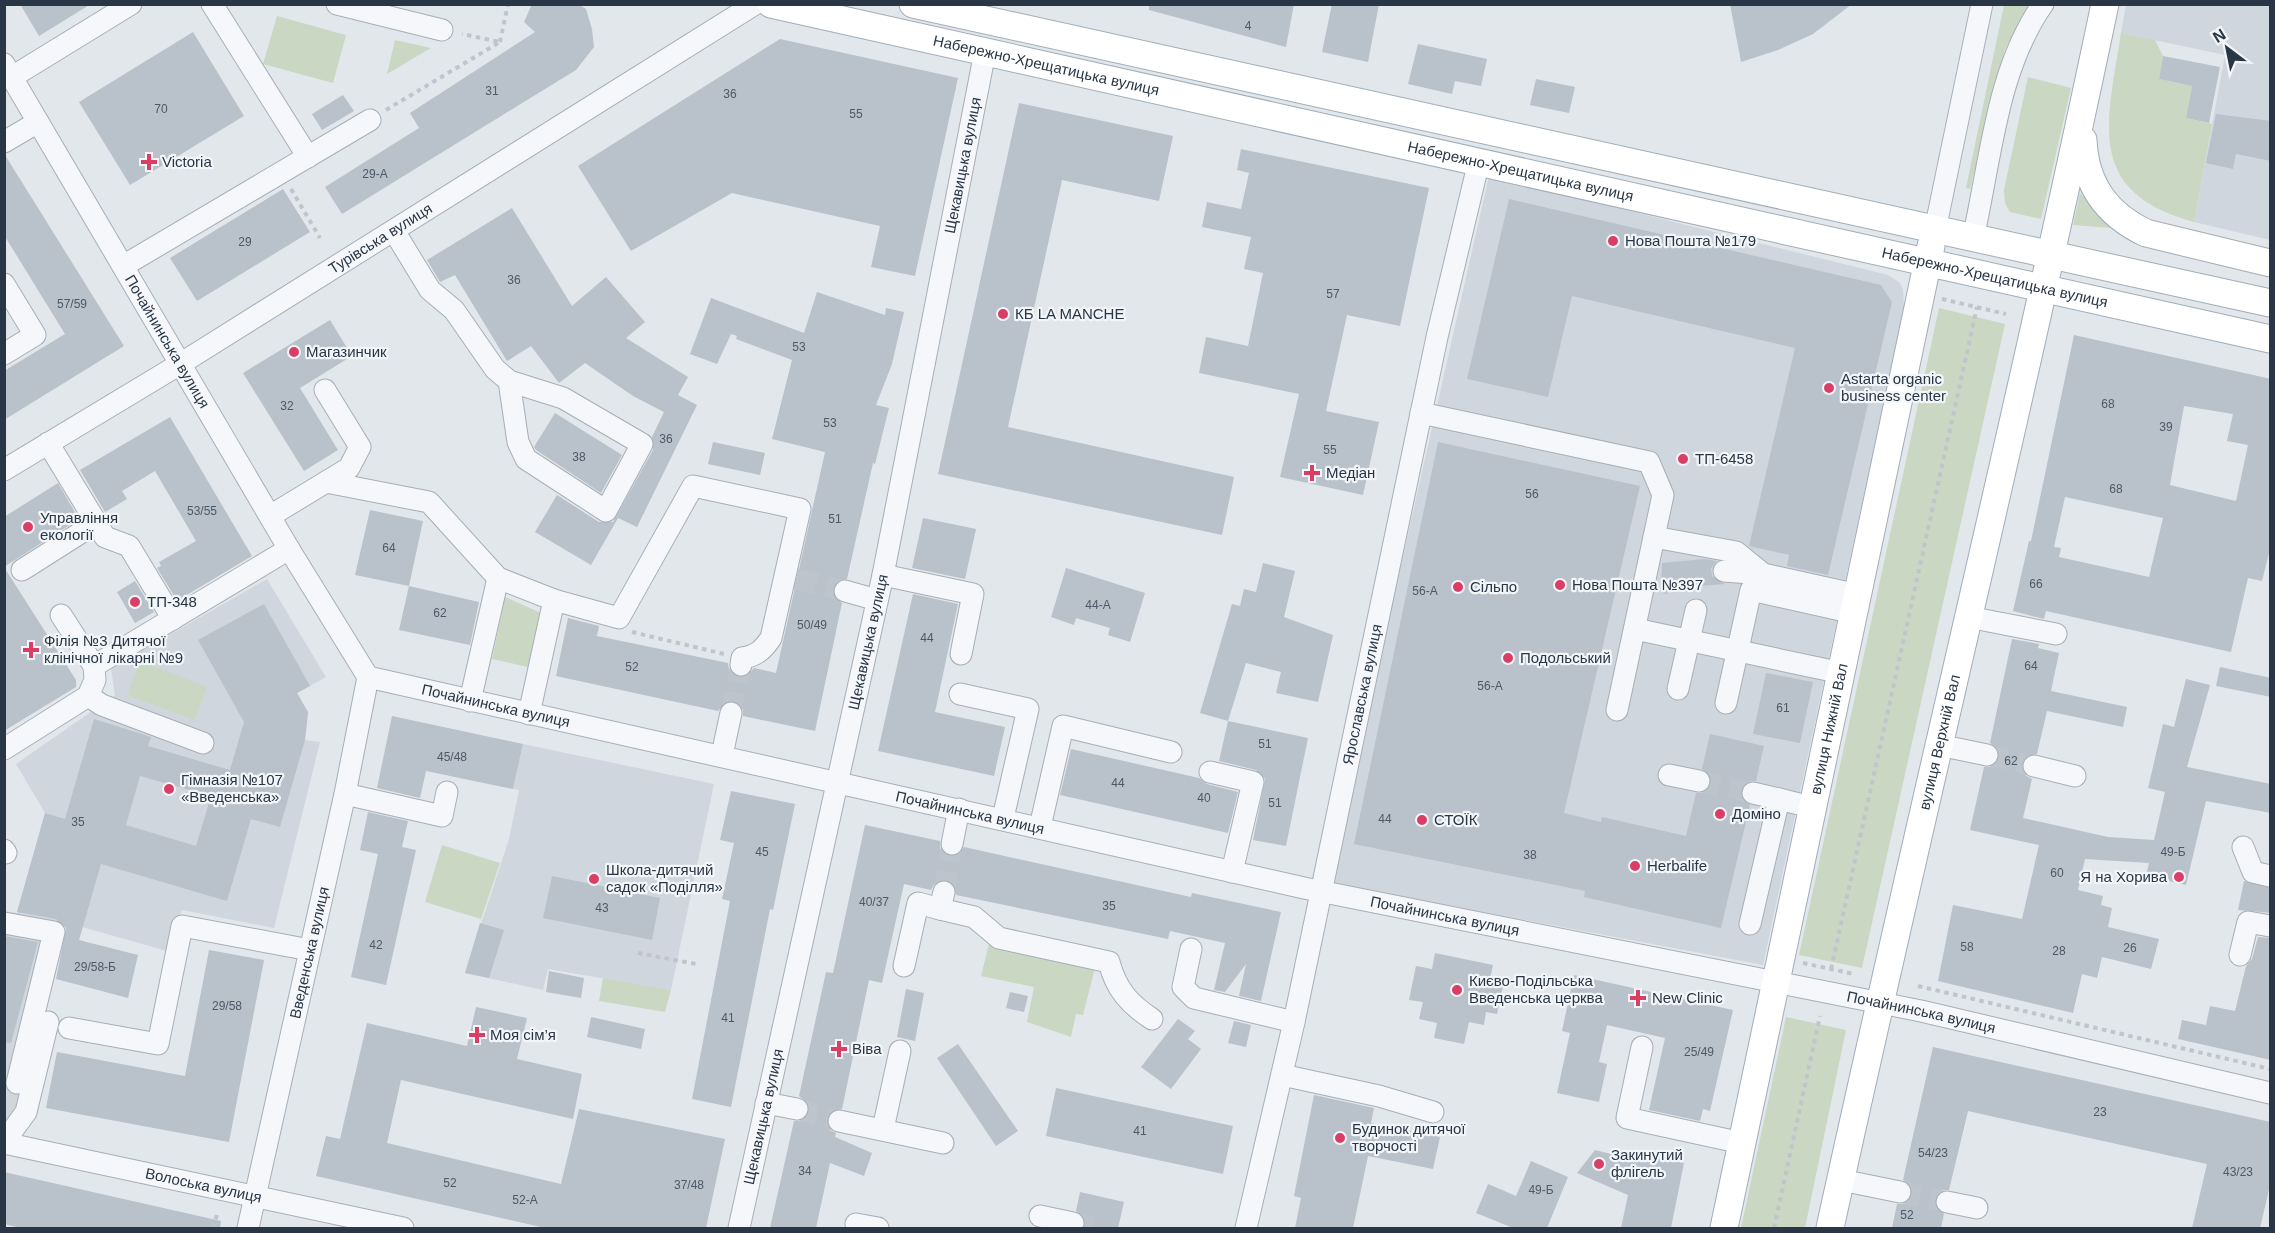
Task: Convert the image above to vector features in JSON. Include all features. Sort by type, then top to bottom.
[{"type":"main road","name":"Набережно-Хрещатицька вулиця","points":[[771,4],[2271,339]]},
{"type":"main road","name":"Набережно-Хрещатицька вулиця","points":[[913,4],[991,13],[1935,230],[2271,303]]},
{"type":"main road","points":[[2105,4],[2082,111],[2084,161],[2090,180],[2110,210],[2128,224],[2146,233],[2271,263]]},
{"type":"main road","name":"вулиця Верхній Вал","points":[[1830,1228],[1881,992],[2045,289],[2082,111]]},
{"type":"main road","name":"вулиця Нижній Вал","points":[[1724,1228],[1935,230]]},
{"type":"street","points":[[8,70],[131,4]]},
{"type":"street","points":[[212,4],[308,157]]},
{"type":"street","points":[[337,4],[442,30]]},
{"type":"street","name":"Турівська вулиця","points":[[7,463],[48,443],[180,364],[755,4]]},
{"type":"street","points":[[1935,230],[1982,4]]},
{"type":"street","points":[[1973,238],[2006,84],[2017,48],[2043,4]]},
{"type":"street","name":"Щекавицька вулиця","points":[[739,1228],[883,576],[984,52]]},
{"type":"street","name":"Почайнинська вулиця","points":[[8,70],[289,549],[368,677],[838,780],[1321,891],[1780,970],[1881,992],[2271,1093]]},
{"type":"street","points":[[123,266],[370,120]]},
{"type":"street","points":[[4,142],[38,122]]},
{"type":"street","name":"Ярославська вулиця","points":[[1246,1228],[1294,1022],[1421,413],[1479,161]]},
{"type":"street","points":[[394,231],[430,290],[454,310],[495,369],[509,381],[563,398],[642,444],[606,511],[526,459],[518,442],[509,381]]},
{"type":"street","points":[[4,284],[35,335],[4,354]]},
{"type":"street","points":[[270,516],[349,468],[360,447],[325,390]]},
{"type":"street","points":[[1421,413],[1648,462],[1663,495],[1617,710]]},
{"type":"street","points":[[48,443],[105,537],[129,546],[173,619]]},
{"type":"street","points":[[326,482],[429,502],[498,578],[554,600],[619,618],[693,486],[800,509],[791,578],[771,638],[765,647],[742,662]]},
{"type":"street","points":[[22,570],[96,524]]},
{"type":"street","points":[[1654,537],[1736,552],[1763,574]]},
{"type":"street","points":[[94,666],[289,549]]},
{"type":"street","points":[[1724,571],[1763,574],[1856,604]]},
{"type":"street","points":[[883,576],[973,594],[961,654]]},
{"type":"street","points":[[470,701],[498,578]]},
{"type":"street","points":[[1726,703],[1752,590],[1856,604]]},
{"type":"street","points":[[845,591],[877,600]]},
{"type":"street","points":[[529,714],[554,600]]},
{"type":"street","points":[[1678,689],[1696,610]]},
{"type":"street","points":[[4,749],[88,696],[95,680],[94,666],[61,615]]},
{"type":"street","points":[[1968,617],[2056,634]]},
{"type":"street","points":[[1635,629],[1842,673]]},
{"type":"street","name":"Введенська вулиця","points":[[248,1228],[345,794],[368,677]]},
{"type":"street","points":[[960,694],[1028,709],[1003,818]]},
{"type":"street","points":[[88,696],[102,705],[203,743]]},
{"type":"street","points":[[722,755],[731,713]]},
{"type":"street","points":[[1040,827],[1063,726],[1171,752]]},
{"type":"street","points":[[1939,745],[1987,755]]},
{"type":"street","points":[[2034,766],[2075,776]]},
{"type":"street","points":[[1210,772],[1253,782],[1232,872]]},
{"type":"street","points":[[1668,775],[1699,781]]},
{"type":"street","points":[[345,794],[442,816],[447,792]]},
{"type":"street","points":[[1753,793],[1814,808]]},
{"type":"street","points":[[1750,924],[1779,799]]},
{"type":"street","points":[[952,844],[959,809]]},
{"type":"street","points":[[2243,847],[2253,872],[2271,876]]},
{"type":"street","points":[[904,966],[918,903],[942,901],[974,917],[999,938],[1109,962],[1113,978],[1131,1005],[1152,1019]]},
{"type":"street","points":[[2240,955],[2248,922],[2271,926]]},
{"type":"street","points":[[4,923],[54,932],[11,1082],[4,1142]]},
{"type":"street","points":[[69,1028],[158,1044],[182,926],[310,950]]},
{"type":"street","points":[[1191,949],[1183,987],[1194,998],[1294,1022]]},
{"type":"street","points":[[4,1142],[26,1112],[48,1022]]},
{"type":"street","points":[[1642,1047],[1627,1118],[1742,1143]]},
{"type":"street","points":[[883,1129],[900,1051]]},
{"type":"street","points":[[1282,1075],[1379,1096],[1433,1112]]},
{"type":"street","points":[[766,1103],[797,1109]]},
{"type":"street","points":[[839,1120],[943,1143]]},
{"type":"street","name":"Волоська вулиця","points":[[4,1142],[254,1199],[403,1228]]},
{"type":"street","points":[[1840,1180],[1900,1192]]},
{"type":"street","points":[[1947,1202],[1977,1208]]},
{"type":"street","points":[[1040,1216],[1073,1223]]},
{"type":"street","points":[[856,1224],[878,1228]]},
{"type":"path","points":[[370,120],[500,42],[508,4]]},
{"type":"path","points":[[442,30],[500,42]]},
{"type":"path","points":[[281,173],[320,237]]},
{"type":"path","points":[[1941,299],[2006,314]]},
{"type":"path","points":[[1831,969],[1977,307]]},
{"type":"path","points":[[619,618],[631,632],[742,662]]},
{"type":"path","points":[[638,953],[696,964]]},
{"type":"path","points":[[1780,970],[1831,969],[1881,992],[1938,991],[2271,1069]]},
{"type":"path","points":[[1774,1228],[1820,1016]]},
{"type":"path","points":[[213,1228],[218,1211]]},
{"type":"shaded area","points":[[2126,5],[2270,5],[2270,240],[2194,222],[2225,55],[2121,33]]},
{"type":"shaded area","points":[[1489,176],[1888,275],[1899,282],[1903,289],[1904,307],[1763,965],[1329,883]]},
{"type":"shaded area","name":"Гімназія №107 «Введенська»","points":[[267,579],[326,677],[297,693],[308,713],[305,740],[320,742],[274,928],[182,910],[167,951],[61,921],[15,1125],[4,1123],[4,911],[17,913],[45,813],[16,764],[115,695],[111,668]]},
{"type":"shaded area","name":"Школа-дитячий садок «Поділля»","points":[[523,744],[714,784],[671,990],[548,969],[543,990],[465,973],[509,839],[519,790],[513,789]]},
{"type":"green space","points":[[2004,5],[2030,5],[2005,49],[1970,189],[1966,188]]},
{"type":"green space","points":[[277,16],[346,35],[333,83],[263,64]]},
{"type":"green space","points":[[2121,33],[2155,40],[2163,56],[2159,79],[2192,86],[2186,118],[2212,124],[2194,222],[2159,209],[2134,192],[2119,173],[2111,150],[2109,124]]},
{"type":"green space","points":[[395,40],[431,48],[387,74]]},
{"type":"green space","points":[[2028,77],[2071,88],[2041,219],[2010,212],[2005,203],[2004,190]]},
{"type":"green space","points":[[2080,193],[2110,228],[2073,225]]},
{"type":"green space","points":[[1939,308],[2005,324],[1862,968],[1799,955]]},
{"type":"green space","points":[[505,597],[541,613],[528,667],[492,659]]},
{"type":"green space","points":[[140,661],[207,687],[194,720],[127,695]]},
{"type":"green space","points":[[442,845],[500,863],[481,919],[425,902]]},
{"type":"green space","points":[[989,944],[1095,968],[1083,1015],[1076,1014],[1071,1037],[1027,1022],[1034,987],[981,976]]},
{"type":"green space","points":[[603,978],[671,990],[665,1012],[599,1001]]},
{"type":"green space","points":[[1786,1017],[1846,1030],[1805,1228],[1741,1228]]},
{"type":"building","points":[[20,4],[91,4],[39,36]]},
{"type":"building","points":[[532,4],[578,4],[586,9],[594,47],[576,70],[342,214],[325,187],[419,128],[410,113],[535,32],[524,22]]},
{"type":"building","points":[[1149,4],[1294,4],[1286,47],[1149,10]]},
{"type":"building","points":[[1332,4],[1379,4],[1368,62],[1322,52]]},
{"type":"building","points":[[1730,4],[1852,4],[1813,34],[1778,50],[1741,62]]},
{"type":"building","points":[[193,32],[244,116],[130,185],[79,102]]},
{"type":"building","points":[[780,39],[958,78],[915,276],[871,267],[880,226],[732,193],[631,251],[578,166]]},
{"type":"building","points":[[1418,44],[1487,59],[1481,86],[1455,81],[1452,94],[1408,84]]},
{"type":"building","points":[[2163,56],[2220,67],[2209,123],[2186,118],[2192,86],[2159,79]]},
{"type":"building","points":[[1536,79],[1575,87],[1569,113],[1530,105]]},
{"type":"building","points":[[343,95],[354,111],[322,130],[312,114]]},
{"type":"building","name":"КБ LA MANCHE","points":[[1019,103],[1173,136],[1159,201],[1062,180],[1008,427],[1234,477],[1222,535],[938,474]]},
{"type":"building","points":[[2216,114],[2271,121],[2271,161],[2236,154],[2233,169],[2206,163]]},
{"type":"building","points":[[1241,149],[1429,188],[1400,326],[1347,315],[1326,411],[1379,422],[1363,495],[1280,477],[1299,394],[1199,373],[1206,337],[1248,346],[1263,273],[1244,269],[1251,237],[1202,227],[1207,202],[1241,209],[1249,173],[1237,170]]},
{"type":"building","points":[[5,155],[124,346],[4,420],[4,371],[65,334],[4,235]]},
{"type":"building","points":[[283,189],[310,232],[197,301],[170,258]]},
{"type":"building","name":"Astarta organic business center","points":[[1509,199],[1881,285],[1892,302],[1828,575],[1787,566],[1789,555],[1749,546],[1795,348],[1572,296],[1548,397],[1467,379]]},
{"type":"building","points":[[512,208],[572,306],[606,277],[645,322],[626,338],[688,377],[678,395],[697,405],[637,527],[618,518],[591,565],[535,532],[557,495],[599,522],[613,522],[653,450],[652,437],[664,412],[633,396],[585,363],[559,383],[531,346],[507,361],[455,275],[440,282],[427,260]]},
{"type":"building","points":[[817,292],[885,315],[886,308],[904,312],[892,364],[876,405],[889,408],[875,464],[873,463],[847,579],[837,582],[833,588],[836,599],[842,603],[815,731],[743,716],[743,709],[734,701],[727,701],[718,711],[556,676],[568,618],[599,626],[597,636],[728,663],[729,670],[739,677],[746,677],[754,668],[776,673],[825,452],[772,439],[792,360],[736,339],[737,336],[731,334],[717,364],[690,354],[711,298],[804,333]]},
{"type":"building","points":[[330,320],[352,356],[300,388],[338,450],[304,471],[243,373]]},
{"type":"building","points":[[2074,335],[2271,379],[2271,545],[2262,581],[2248,578],[2231,652],[2046,611],[2044,619],[2013,611],[2029,541],[2031,541]],"holes":[[[2184,406],[2233,414],[2227,441],[2248,445],[2236,501],[2170,485]],[[2065,497],[2163,518],[2149,577],[2059,557],[2061,548],[2054,547]]]},
{"type":"building","points":[[555,413],[622,455],[601,493],[534,447]]},
{"type":"building","points":[[170,417],[252,556],[180,599],[179,597],[176,599],[157,568],[161,566],[159,562],[196,541],[155,471],[122,491],[127,499],[105,512],[80,470]]},
{"type":"building","points":[[713,442],[765,453],[760,475],[708,464]]},
{"type":"building","points":[[1438,442],[1640,486],[1564,813],[1601,822],[1602,817],[1686,836],[1696,793],[1704,793],[1711,784],[1711,776],[1702,769],[1710,734],[1764,746],[1756,781],[1749,781],[1741,790],[1741,797],[1750,805],[1721,928],[1584,897],[1585,891],[1354,844]]},
{"type":"building","points":[[58,483],[79,519],[4,567],[4,517]]},
{"type":"building","points":[[370,510],[423,521],[409,586],[355,575]]},
{"type":"building","points":[[923,518],[976,529],[965,579],[912,568]]},
{"type":"building","points":[[1705,559],[1716,561],[1711,569],[1712,576],[1725,584],[1661,589],[1662,563]]},
{"type":"building","points":[[1263,563],[1295,571],[1284,617],[1333,635],[1318,702],[1276,693],[1281,672],[1246,663],[1228,721],[1200,713],[1232,604],[1240,606],[1244,589],[1256,592]]},
{"type":"building","name":"Філія №3 Дитячої клінічної лікарні №9","points":[[4,567],[76,680],[76,687],[4,731]]},
{"type":"building","points":[[1066,568],[1145,593],[1130,642],[1108,635],[1110,628],[1076,618],[1074,625],[1051,617]]},
{"type":"building","name":"ТП-348","points":[[135,581],[154,612],[135,623],[117,592]]},
{"type":"building","points":[[409,586],[479,602],[470,645],[399,630]]},
{"type":"building","points":[[913,594],[958,604],[935,712],[1005,727],[994,776],[878,751]]},
{"type":"building","points":[[264,604],[310,686],[297,693],[308,712],[305,740],[280,827],[251,819],[227,901],[101,864],[79,940],[138,955],[128,998],[56,979],[66,928],[56,919],[17,912],[45,813],[65,819],[94,719],[151,737],[148,746],[230,770],[244,722],[198,640]],"holes":[[[140,776],[211,796],[196,846],[126,825]]]},
{"type":"building","points":[[2012,639],[2039,644],[2038,648],[2059,653],[2051,691],[2127,707],[2123,727],[2047,711],[2037,754],[2025,757],[2022,764],[2025,775],[2032,779],[2023,818],[2108,837],[2154,840],[2165,792],[2148,788],[2163,724],[2174,727],[2186,679],[2210,685],[2187,767],[2271,784],[2271,813],[2206,801],[2186,885],[2146,876],[2149,863],[2085,859],[2078,890],[2103,896],[2101,905],[2112,908],[2108,927],[2159,939],[2151,969],[2102,957],[2097,978],[2082,974],[2073,1013],[1938,981],[1953,905],[2022,919],[2039,845],[1970,830],[1984,767],[1992,767],[1999,758],[1999,750],[1990,743]]},
{"type":"building","points":[[2220,667],[2271,678],[2271,697],[2216,686]]},
{"type":"building","points":[[1766,673],[1813,682],[1800,743],[1753,734]]},
{"type":"building","points":[[392,716],[523,744],[513,789],[426,771],[420,798],[377,788]]},
{"type":"building","points":[[1228,721],[1308,738],[1286,846],[1253,840],[1265,779],[1256,770],[1219,761]]},
{"type":"building","points":[[1071,749],[1199,778],[1207,784],[1238,792],[1228,833],[1060,795]]},
{"type":"building","points":[[731,791],[795,804],[773,910],[770,909],[731,1107],[692,1099],[730,901],[722,899],[734,843],[720,840]]},
{"type":"building","points":[[368,812],[408,821],[402,847],[416,850],[386,985],[351,977],[378,854],[360,850]]},
{"type":"building","points":[[865,825],[940,841],[940,849],[949,856],[957,856],[964,847],[1191,897],[1192,893],[1281,912],[1261,1001],[1239,996],[1246,964],[1225,992],[1214,990],[1225,943],[1170,931],[1168,939],[956,895],[953,883],[946,880],[935,883],[931,890],[904,884],[882,983],[869,980],[842,1109],[830,1112],[826,1119],[830,1130],[836,1133],[835,1137],[872,1153],[864,1176],[830,1163],[816,1228],[770,1228],[794,1121],[802,1121],[809,1112],[809,1104],[799,1096],[826,972],[833,973]]},
{"type":"building","points":[[552,876],[660,898],[652,940],[543,918]]},
{"type":"building","points":[[2244,881],[2271,888],[2271,913],[2238,910]]},
{"type":"building","points":[[480,923],[504,930],[489,978],[465,973]]},
{"type":"building","points":[[4,936],[38,942],[11,1043],[4,1042]]},
{"type":"building","points":[[2258,937],[2271,938],[2271,1060],[2178,1039],[2182,1020],[2206,1025],[2210,1006],[2235,1011],[2246,966],[2252,959]]},
{"type":"building","points":[[209,950],[264,960],[229,1142],[46,1108],[57,1052],[185,1076]]},
{"type":"building","name":"Києво-Подільська Введенська церква","points":[[1435,953],[1493,965],[1490,979],[1504,981],[1497,1014],[1486,1012],[1484,1025],[1469,1022],[1464,1044],[1434,1038],[1437,1023],[1419,1019],[1423,1002],[1409,1000],[1416,966],[1432,969]]},
{"type":"building","points":[[549,971],[584,978],[581,998],[546,992]]},
{"type":"building","points":[[1574,975],[1733,1010],[1710,1111],[1703,1109],[1700,1121],[1649,1110],[1665,1038],[1607,1025],[1599,1062],[1607,1064],[1599,1102],[1557,1093],[1570,1033],[1562,1031]]},
{"type":"building","points":[[906,989],[924,993],[915,1041],[897,1037]]},
{"type":"building","points":[[1010,992],[1028,996],[1024,1012],[1006,1008]]},
{"type":"building","points":[[476,1007],[527,1018],[517,1059],[582,1074],[573,1119],[401,1080],[387,1143],[561,1184],[579,1109],[725,1139],[706,1228],[545,1228],[316,1176],[326,1136],[340,1139],[367,1023],[467,1046]]},
{"type":"building","points":[[591,1017],[645,1029],[641,1049],[587,1037]]},
{"type":"building","points":[[1178,1019],[1195,1031],[1188,1039],[1201,1049],[1171,1089],[1141,1067]]},
{"type":"building","points":[[1234,1021],[1251,1025],[1246,1047],[1228,1043]]},
{"type":"building","points":[[958,1044],[1018,1131],[996,1146],[937,1058]]},
{"type":"building","points":[[1933,1047],[2271,1122],[2271,1181],[2260,1228],[2192,1228],[2207,1164],[1968,1111],[1949,1190],[1942,1190],[1935,1199],[1935,1207],[1944,1214],[1941,1228],[1892,1228],[1897,1204],[1905,1204],[1912,1195],[1912,1187],[1903,1180]]},
{"type":"building","points":[[1056,1088],[1233,1126],[1223,1174],[1046,1136]]},
{"type":"building","points":[[1314,1095],[1374,1108],[1371,1123],[1440,1137],[1433,1169],[1368,1156],[1353,1228],[1295,1228],[1301,1198],[1294,1196]]},
{"type":"building","points":[[1595,1150],[1635,1160],[1636,1154],[1684,1163],[1671,1228],[1621,1228],[1628,1195],[1577,1173]]},
{"type":"building","points":[[1531,1161],[1568,1177],[1547,1228],[1513,1228],[1476,1213],[1488,1184],[1516,1196]]},
{"type":"building","points":[[4,1172],[221,1221],[220,1228],[21,1228],[4,1224]]},
{"type":"building","points":[[1080,1192],[1124,1202],[1118,1228],[1084,1228],[1085,1219],[1076,1211]]},
{"type":"tunnel","points":[[796,579],[845,591]]},
{"type":"tunnel","points":[[731,713],[741,665]]},
{"type":"tunnel","points":[[1987,755],[2034,766]]},
{"type":"tunnel","points":[[1699,781],[1753,793]]},
{"type":"tunnel","points":[[944,892],[952,844]]},
{"type":"tunnel","points":[[797,1109],[839,1121]]},
{"type":"tunnel","points":[[1900,1192],[1947,1202]]},
{"type":"tunnel","points":[[1073,1223],[1096,1228]]},
{"type":"place","name":"Victoria","points":[[149,162]]},
{"type":"place","name":"Нова Пошта №179","points":[[1613,241]]},
{"type":"place","name":"КБ LA MANCHE","points":[[1003,314]]},
{"type":"place","name":"Магазинчик","points":[[294,352]]},
{"type":"place","name":"Astarta organic business center","points":[[1829,388]]},
{"type":"place","name":"ТП-6458","points":[[1683,459]]},
{"type":"place","name":"Медіан","points":[[1312,473]]},
{"type":"place","name":"Управління екології","points":[[28,527]]},
{"type":"place","name":"Нова Пошта №397","points":[[1560,585]]},
{"type":"place","name":"Сільпо","points":[[1458,587]]},
{"type":"place","name":"ТП-348","points":[[135,602]]},
{"type":"place","name":"Філія №3 Дитячої клінічної лікарні №9","points":[[31,650]]},
{"type":"place","name":"Подольський","points":[[1508,658]]},
{"type":"place","name":"Гімназія №107 «Введенська»","points":[[169,789]]},
{"type":"place","name":"Доміно","points":[[1720,814]]},
{"type":"place","name":"СТОЇК","points":[[1422,820]]},
{"type":"place","name":"Herbalife","points":[[1635,866]]},
{"type":"place","name":"Я на Хорива","points":[[2179,877]]},
{"type":"place","name":"Школа-дитячий садок «Поділля»","points":[[594,879]]},
{"type":"place","name":"Києво-Подільська Введенська церква","points":[[1457,990]]},
{"type":"place","name":"New Clinic","points":[[1638,998]]},
{"type":"place","name":"Моя сім’я","points":[[477,1035]]},
{"type":"place","name":"Віва","points":[[839,1049]]},
{"type":"place","name":"Будинок дитячої творчості","points":[[1340,1138]]},
{"type":"place","name":"Закинутий флігель","points":[[1599,1164]]}]
